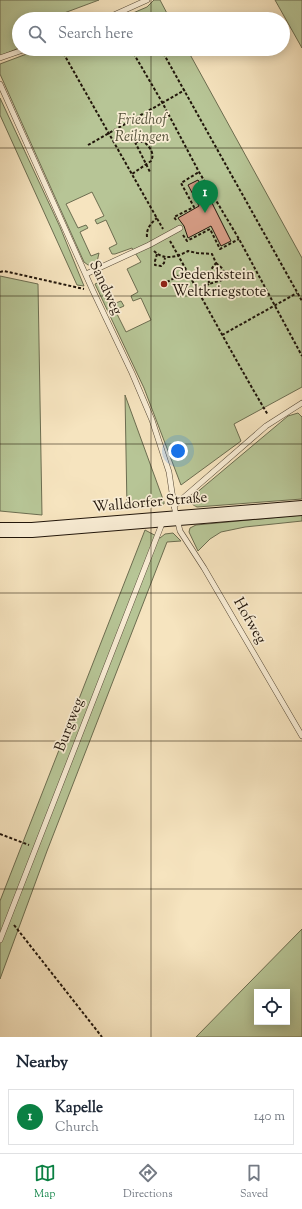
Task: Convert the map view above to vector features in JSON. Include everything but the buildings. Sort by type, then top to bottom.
[{"type":"street","name":"Walldorfer Straße","points":[[0,530],[32,530],[171,514],[302,508]]},
{"type":"lane","points":[[120,12],[147,0]]},
{"type":"lane","points":[[0,58],[12,54]]},
{"type":"lane","name":"Sandweg","points":[[0,84],[152,420],[169,472],[171,514]]},
{"type":"lane","points":[[86,274],[149,245],[180,228]]},
{"type":"lane","points":[[171,514],[266,426],[302,404]]},
{"type":"lane","name":"Hofweg","points":[[171,514],[302,736]]},
{"type":"lane","name":"Burgweg","points":[[0,940],[35,847],[171,514]]},
{"type":"path","points":[[135,56],[162,102],[199,172],[239,239],[302,356]]},
{"type":"path","points":[[165,56],[302,301]]},
{"type":"path","points":[[88,145],[185,90]]},
{"type":"path","points":[[113,130],[122,133],[135,142],[150,172]]},
{"type":"path","points":[[132,174],[146,165],[153,158],[150,148],[144,142],[135,142]]},
{"type":"path","points":[[199,172],[181,182],[194,207],[174,217],[187,241],[210,229],[220,249],[239,239]]},
{"type":"path","points":[[178,256],[188,251],[212,254],[216,263],[223,269],[224,275],[222,280],[209,284],[199,290]]},
{"type":"path","points":[[157,254],[155,265],[161,266],[164,263],[165,257]]},
{"type":"path","points":[[209,284],[208,276],[210,269],[216,263]]},
{"type":"path","points":[[0,271],[93,291]]},
{"type":"path","points":[[167,282],[187,272]]},
{"type":"path","points":[[222,335],[297,293]]},
{"type":"path","points":[[0,834],[35,847]]},
{"type":"path","points":[[8,918],[102,1037]]},
{"type":"green space","points":[[0,0],[99,0],[67,12],[12,12],[12,51],[0,56]]},
{"type":"green space","points":[[154,0],[160,0],[166,12],[135,12],[147,7]]},
{"type":"green space","points":[[275,0],[302,0],[302,48],[290,27],[290,12],[282,12]]},
{"type":"green space","name":"Friedhof Reilingen","points":[[21,56],[191,56],[302,258],[302,387],[234,424],[241,441],[181,485],[144,388],[95,284],[102,281],[113,304],[121,301],[124,306],[115,310],[126,332],[151,320],[141,298],[133,301],[131,296],[138,292],[127,269],[141,262],[132,248],[112,254],[109,248],[117,244],[106,220],[97,224],[95,220],[104,216],[92,192],[66,204],[78,228],[86,225],[88,228],[80,232],[91,256],[99,253],[95,264],[88,265],[84,262],[0,74],[0,64]]},
{"type":"green space","points":[[0,98],[60,227],[84,286],[77,285],[0,115]]},
{"type":"green space","points":[[0,276],[38,284],[42,515],[0,511]]},
{"type":"green space","points":[[125,395],[164,502],[164,504],[127,508]]},
{"type":"green space","points":[[298,413],[302,417],[302,499],[197,507],[192,504],[191,499],[195,494],[288,416]]},
{"type":"green space","points":[[302,515],[302,521],[245,527],[221,532],[210,539],[198,551],[189,532],[190,528],[196,525]]},
{"type":"green space","points":[[145,530],[160,538],[165,534],[173,533],[181,541],[167,542],[47,851],[0,979],[0,901]]},
{"type":"green space","points":[[302,929],[302,1037],[196,1037]]},
{"type":"place","name":"Kapelle","points":[[205,213]]},
{"type":"place","name":"Gedenkstein Weltkriegstote","points":[[164,284]]}]
